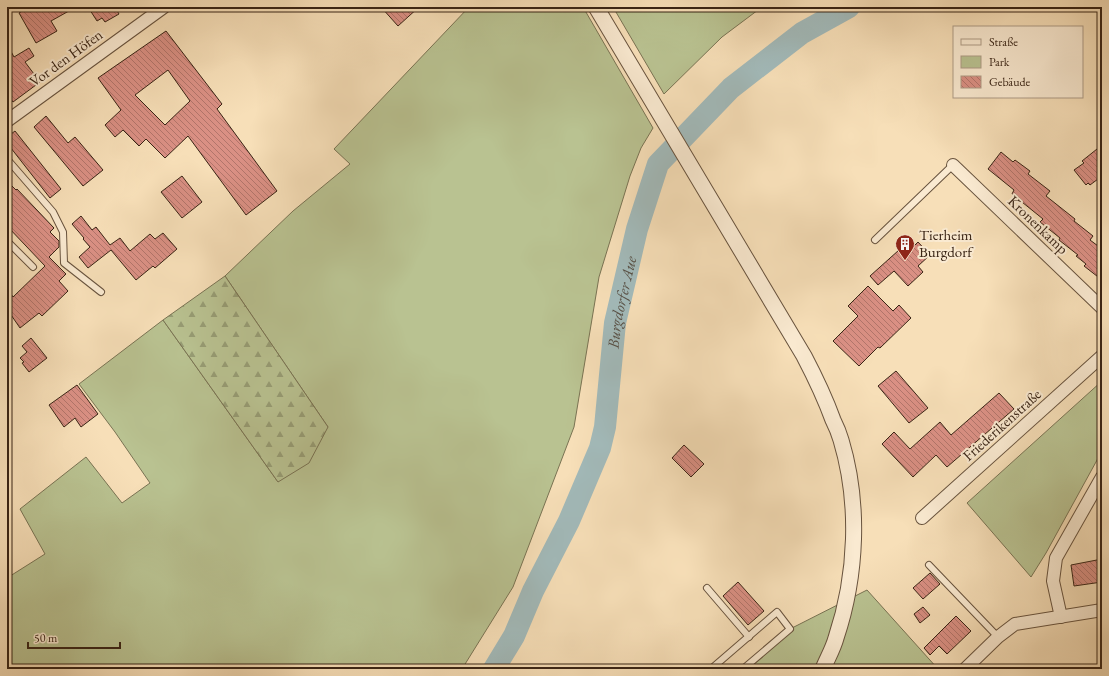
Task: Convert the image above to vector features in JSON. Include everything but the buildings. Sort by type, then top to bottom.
[{"type":"street","name":"Vor den Höfen","points":[[7,121],[164,7]]},
{"type":"street","points":[[596,7],[804,356],[824,395],[841,439],[850,479],[853,508],[853,547],[849,588],[836,639],[823,669]]},
{"type":"street","name":"Kronenkamp","points":[[953,165],[1102,308]]},
{"type":"street","name":"Friederikenstraße","points":[[922,518],[1102,356]]},
{"type":"street","points":[[1061,617],[1053,581],[1056,558],[1102,477]]},
{"type":"street","points":[[964,669],[998,637],[1015,624],[1102,610]]},
{"type":"lane","points":[[7,159],[53,212],[64,232],[64,263],[101,292]]},
{"type":"lane","points":[[875,240],[953,165]]},
{"type":"lane","points":[[7,241],[33,267]]},
{"type":"lane","points":[[929,565],[998,637]]},
{"type":"lane","points":[[707,588],[749,637]]},
{"type":"lane","points":[[711,669],[777,612],[790,629],[743,669]]},
{"type":"green space","points":[[469,7],[583,7],[653,128],[641,148],[630,176],[599,277],[574,427],[513,587],[462,669],[7,669],[7,578],[45,554],[20,509],[86,457],[122,503],[150,483],[115,432],[79,384],[163,320],[278,482],[328,427],[225,276],[293,211],[350,164],[334,149]]},
{"type":"green space","points":[[613,7],[762,7],[722,37],[664,94]]},
{"type":"green space","points":[[225,276],[328,427],[309,463],[278,482],[163,320]]},
{"type":"green space","points":[[1102,381],[1102,451],[1046,553],[1031,577],[967,503]]},
{"type":"green space","points":[[867,590],[938,669],[743,669],[790,629]]},
{"type":"waterway","name":"Burgdorfer Aue","points":[[494,669],[514,636],[533,591],[569,521],[600,448],[605,427],[615,323],[637,229],[658,164],[731,88],[802,33],[849,7]]},
{"type":"place","name":"Tierheim Burgdorf","points":[[905,261]]}]
